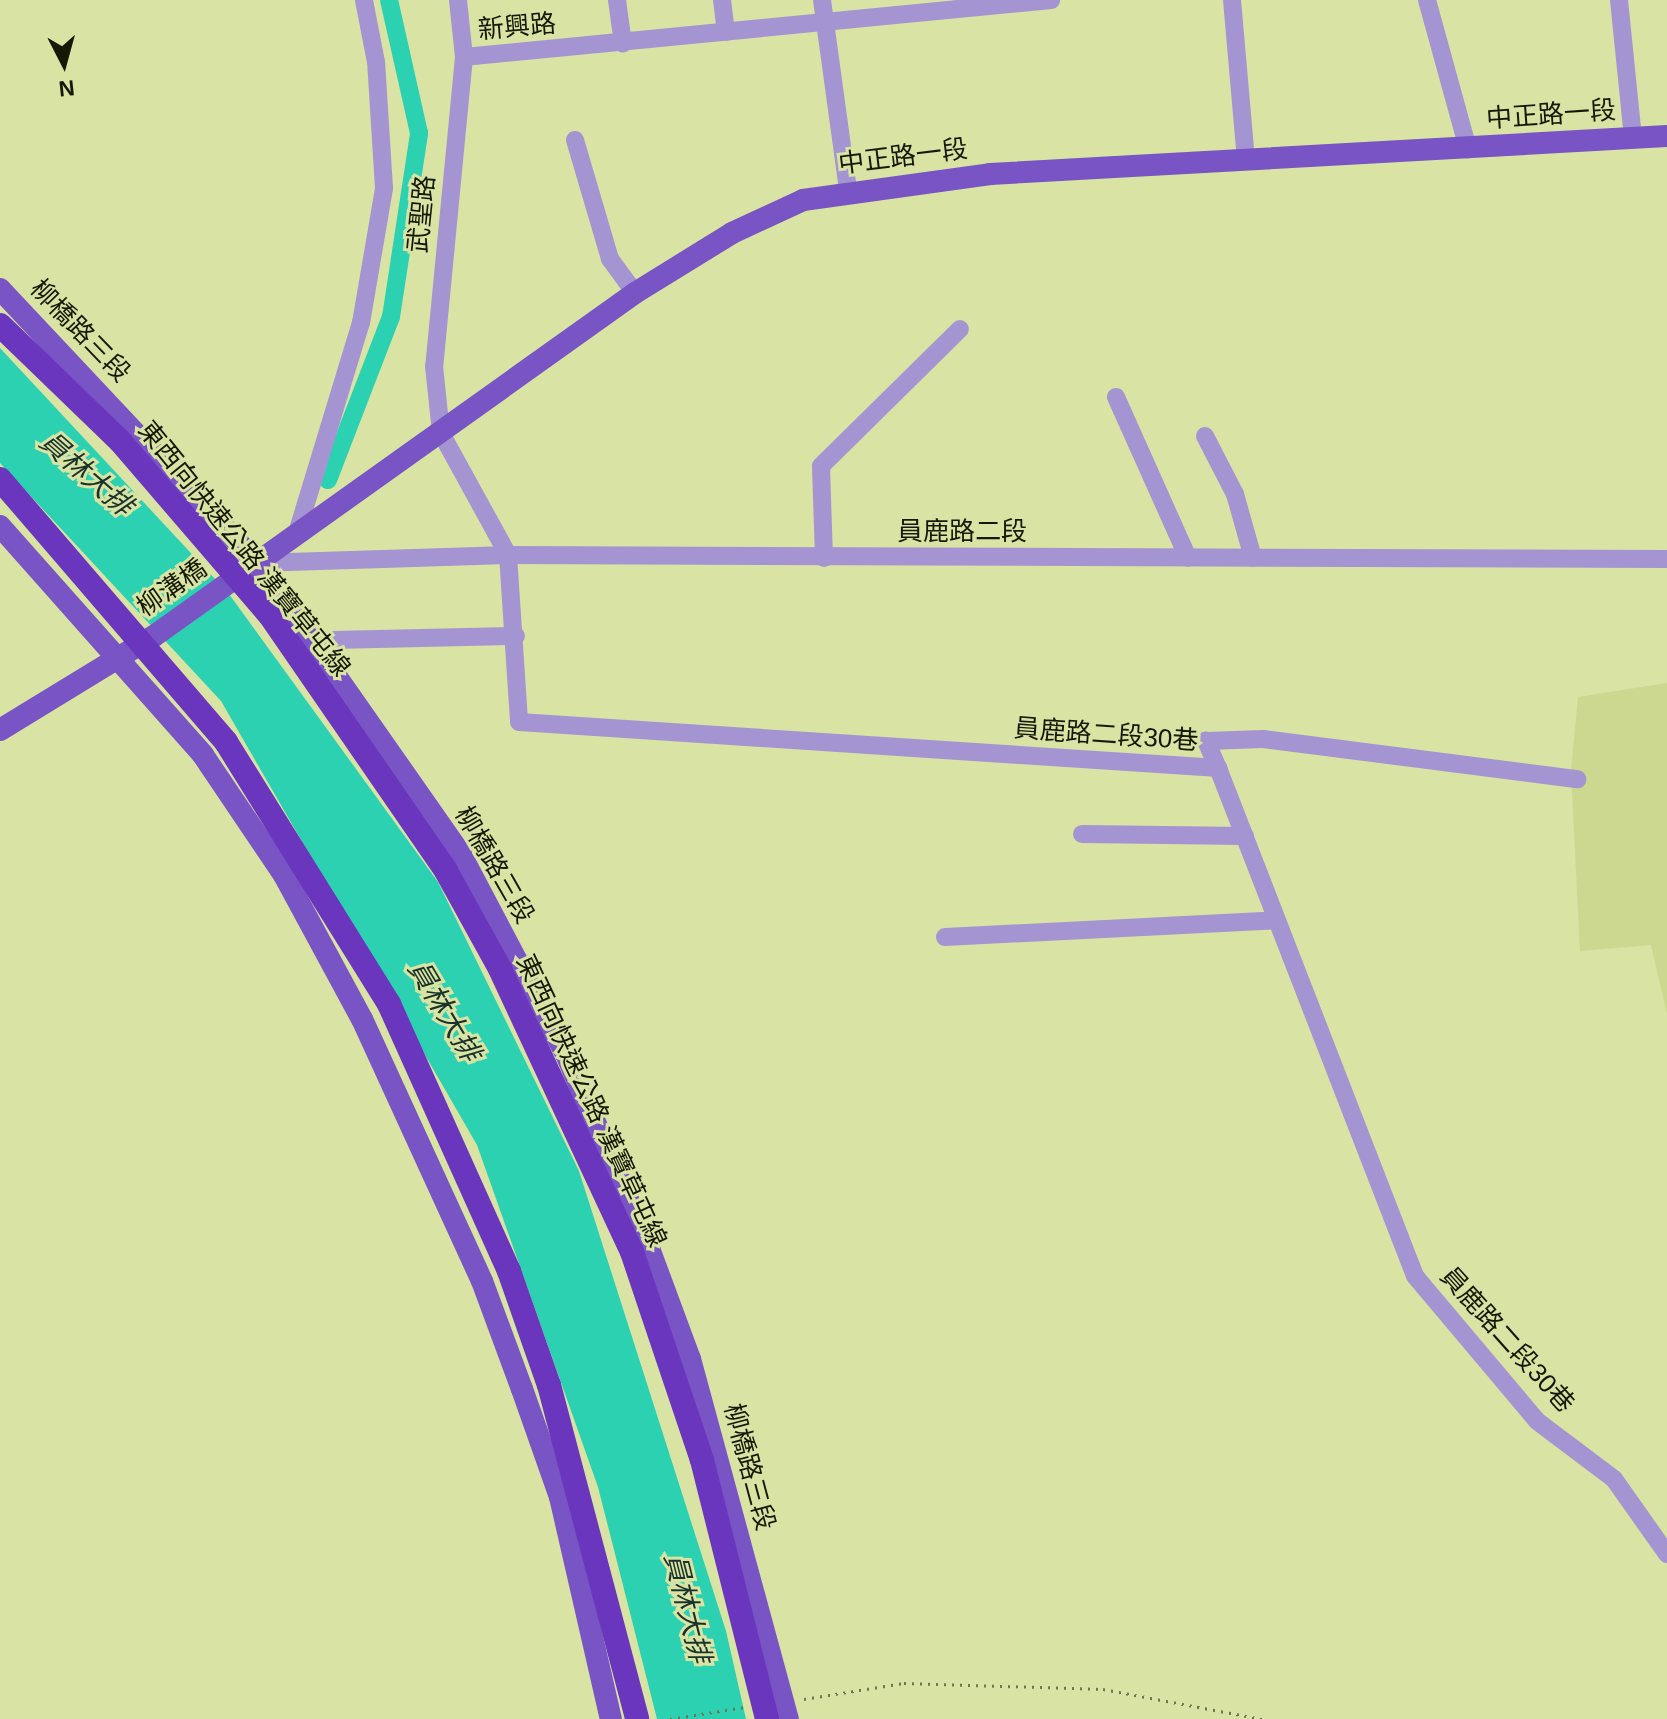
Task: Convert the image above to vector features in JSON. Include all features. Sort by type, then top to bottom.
[{"type":"highway","name":"東西向快速公路 漢寶草屯線","points":[[0,325],[120,441],[269,614],[446,871],[500,969],[632,1252],[702,1460],[774,1711]]},
{"type":"highway","points":[[0,479],[226,742],[389,1004],[509,1271],[549,1385],[637,1719]]},
{"type":"main road","name":"中正路一段","points":[[257,563],[635,293],[732,233],[848,189],[1246,160],[1667,136]]},
{"type":"main road","name":"柳橋路三段","points":[[0,289],[257,563],[460,853],[566,1054],[690,1359],[774,1711]]},
{"type":"main road","points":[[0,526],[203,755],[284,875],[407,1114],[482,1281],[560,1497],[611,1719]]},
{"type":"main road","name":"柳溝橋","points":[[0,730],[154,636],[257,563]]},
{"type":"street","points":[[297,533],[361,323],[384,188],[376,62],[364,0]]},
{"type":"street","name":"武聖路","points":[[441,433],[434,366],[464,57],[458,0]]},
{"type":"street","points":[[617,0],[623,44]]},
{"type":"street","points":[[722,0],[726,32]]},
{"type":"street","points":[[822,0],[848,189]]},
{"type":"street","name":"新興路","points":[[464,57],[623,44],[1051,0]]},
{"type":"street","points":[[1232,0],[1246,160]]},
{"type":"street","points":[[1427,0],[1468,149]]},
{"type":"street","points":[[1619,0],[1633,138]]},
{"type":"street","points":[[575,140],[610,259],[635,293]]},
{"type":"street","points":[[824,558],[821,466],[960,329]]},
{"type":"street","points":[[1116,397],[1188,558]]},
{"type":"street","name":"員鹿路二段30巷","points":[[441,433],[508,555],[516,636],[519,722],[1218,768],[1415,1276],[1537,1421],[1614,1479],[1667,1554]]},
{"type":"street","points":[[1205,436],[1235,494],[1253,558]]},
{"type":"street","name":"員鹿路二段","points":[[257,563],[508,555],[1667,559]]},
{"type":"street","points":[[333,640],[516,636]]},
{"type":"street","points":[[1218,768],[1206,741],[1263,739],[1577,779]]},
{"type":"street","points":[[1082,834],[1245,836]]},
{"type":"street","points":[[945,937],[1276,920]]},
{"type":"path","points":[[670,1719],[774,1711],[904,1683],[1103,1689],[1262,1719]]},
{"type":"shaded area","points":[[1667,683],[1667,1014],[1651,945],[1580,951],[1571,771],[1578,697]]},
{"type":"water","name":"員林大排","points":[[0,348],[229,594],[438,882],[579,1171],[726,1631],[746,1719],[657,1719],[598,1487],[477,1145],[221,701],[0,463]]},
{"type":"waterway","points":[[328,480],[391,317],[419,133],[389,0]]}]
